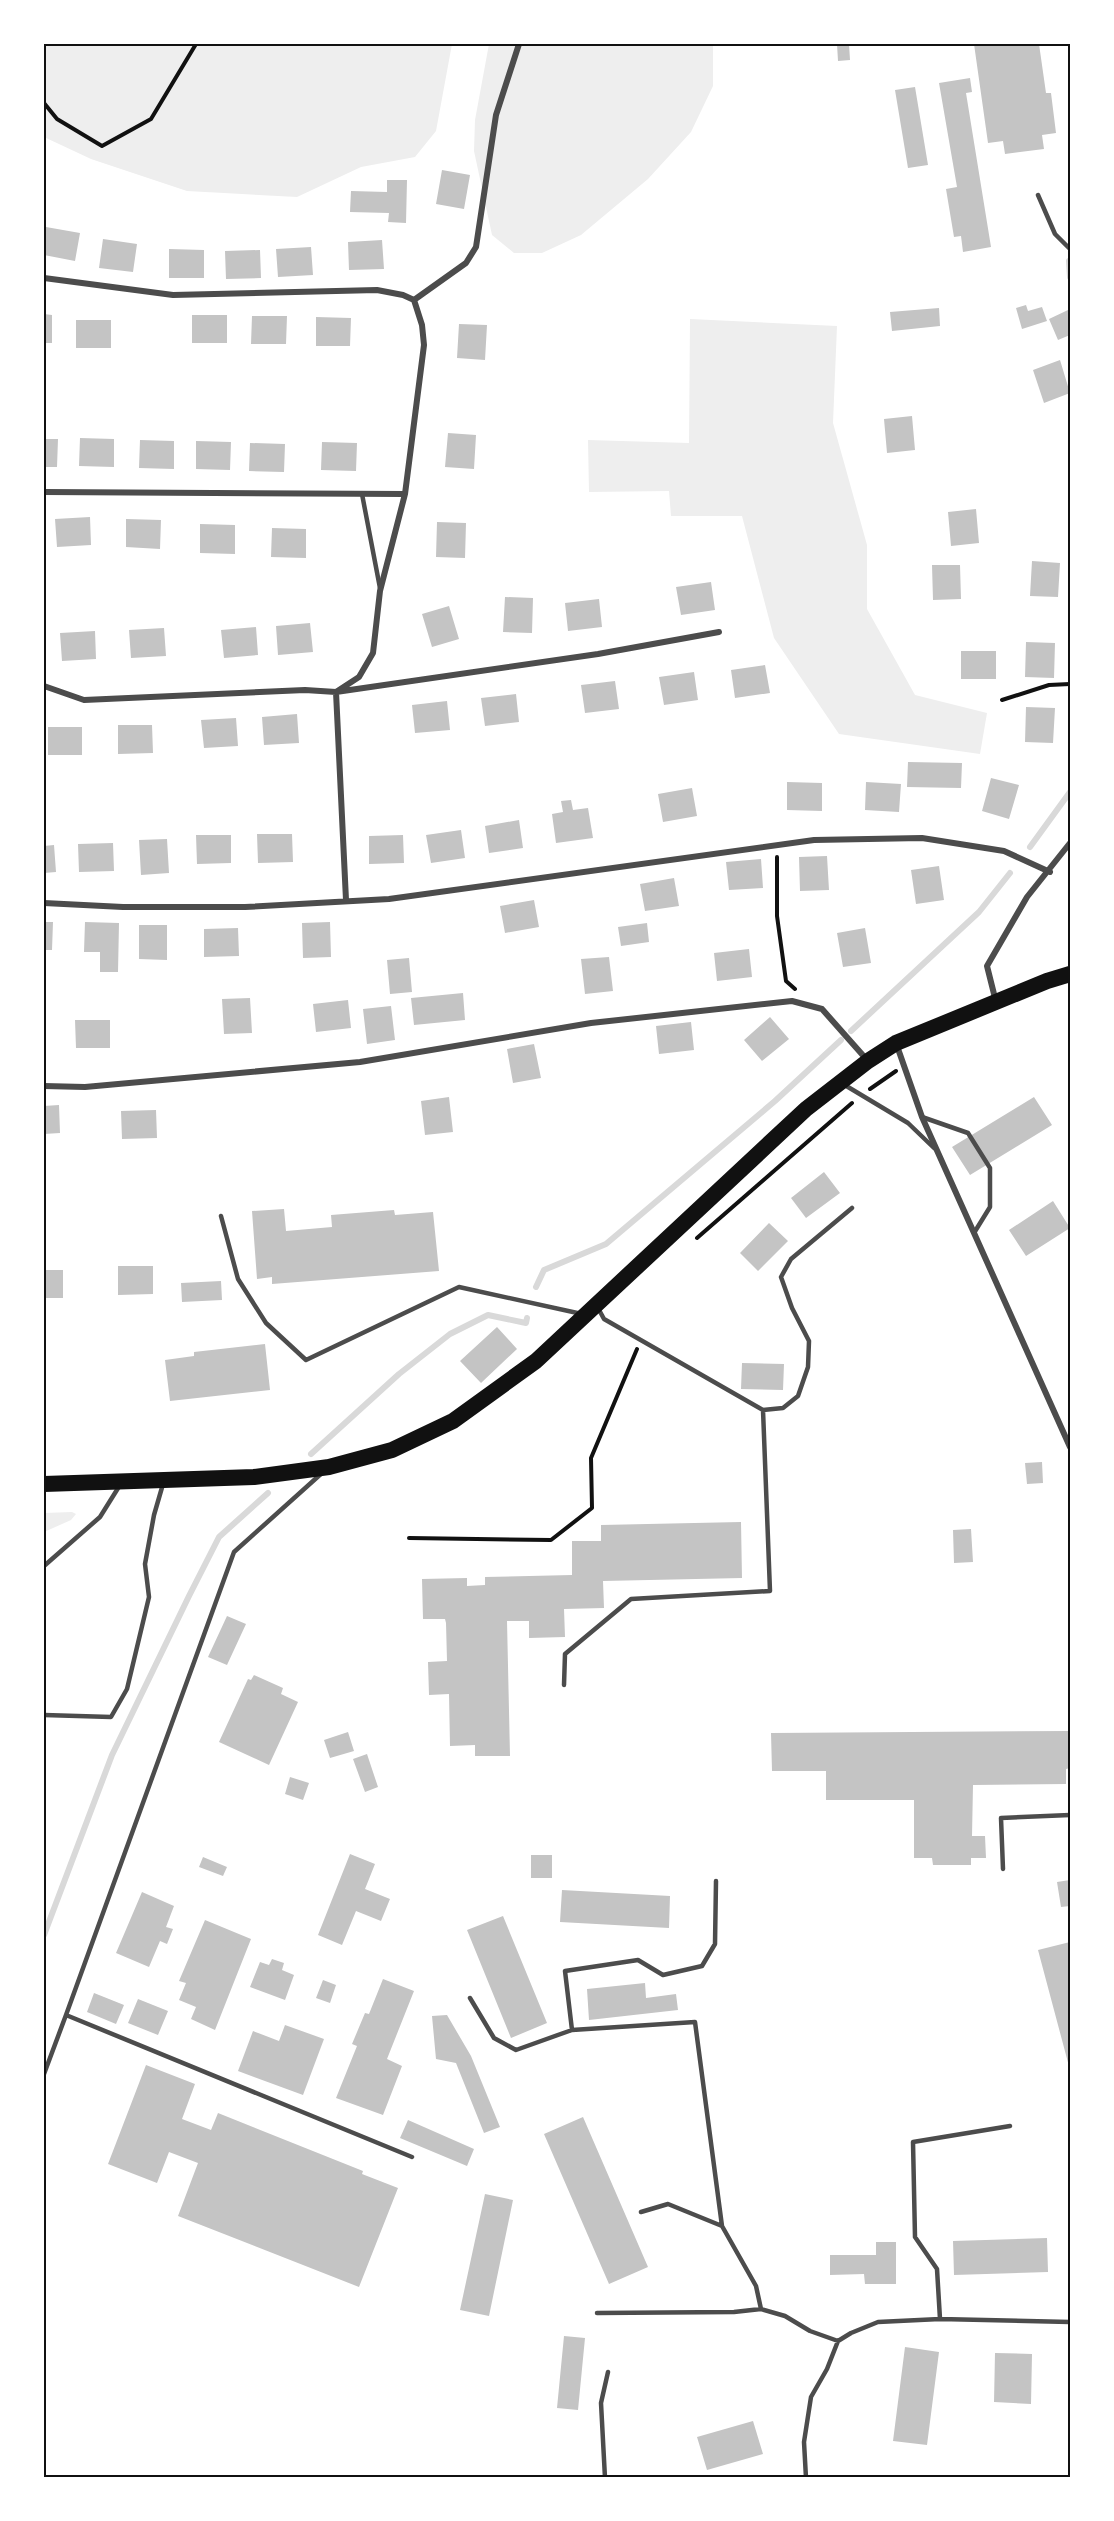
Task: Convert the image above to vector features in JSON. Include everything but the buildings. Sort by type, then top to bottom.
[{"type":"highway","points":[[44,1484],[254,1477],[329,1467],[393,1450],[453,1421],[536,1361],[806,1109],[868,1061],[896,1042],[1071,974]]},
{"type":"street","points":[[414,300],[466,263],[476,247],[496,115],[519,44]]},
{"type":"street","points":[[44,278],[173,295],[377,290],[403,295],[414,300],[422,325],[423,345],[405,494],[380,591],[373,653],[359,677],[336,692]]},
{"type":"street","points":[[44,492],[405,494]]},
{"type":"street","points":[[44,686],[84,700],[304,690],[336,692],[598,654],[719,632]]},
{"type":"street","points":[[336,692],[346,900]]},
{"type":"street","points":[[44,903],[123,907],[245,907],[389,899],[490,887],[814,840],[921,838],[1004,851],[1050,872]]},
{"type":"street","points":[[996,1002],[987,966],[1028,897],[1071,843]]},
{"type":"street","points":[[44,1086],[85,1087],[360,1062],[591,1023],[792,1001],[822,1009],[868,1061]]},
{"type":"street","points":[[896,1042],[922,1117],[1071,1447]]},
{"type":"lane","points":[[1038,195],[1055,234],[1071,249]]},
{"type":"lane","points":[[362,494],[380,591]]},
{"type":"lane","points":[[841,1082],[908,1123],[938,1152]]},
{"type":"lane","points":[[922,1117],[968,1133],[990,1168],[990,1208],[974,1233]]},
{"type":"lane","points":[[221,1216],[238,1279],[266,1323],[306,1360],[459,1287],[592,1311],[763,1410],[783,1408],[798,1396],[808,1368],[809,1341],[792,1308],[781,1277],[791,1259],[852,1208]]},
{"type":"lane","points":[[564,1685],[565,1654],[631,1599],[770,1591],[763,1410]]},
{"type":"lane","points":[[44,2074],[234,1552],[329,1467]]},
{"type":"lane","points":[[44,1714],[111,1717],[127,1689],[149,1597],[145,1564],[153,1515],[164,1479]]},
{"type":"lane","points":[[44,1566],[100,1517],[123,1480]]},
{"type":"lane","points":[[1002,1869],[1001,1818],[1071,1815]]},
{"type":"lane","points":[[572,2030],[565,1971],[638,1960],[663,1975],[702,1966],[715,1944],[716,1881]]},
{"type":"lane","points":[[470,1998],[494,2038],[516,2050],[572,2030],[695,2022],[722,2226],[756,2286],[761,2309]]},
{"type":"lane","points":[[66,2015],[412,2157]]},
{"type":"lane","points":[[940,2319],[937,2269],[915,2237],[913,2142],[1010,2126]]},
{"type":"lane","points":[[642,2212],[668,2204],[722,2226]]},
{"type":"lane","points":[[597,2313],[734,2312],[761,2309],[785,2316],[810,2331],[838,2341]]},
{"type":"lane","points":[[806,2478],[804,2442],[811,2397],[827,2369],[838,2341],[878,2322],[940,2319],[1071,2322]]},
{"type":"lane","points":[[605,2478],[601,2403],[608,2372]]},
{"type":"path","points":[[44,103],[57,119],[102,146],[151,119],[196,44]]},
{"type":"path","points":[[1002,700],[1049,685],[1071,684]]},
{"type":"path","points":[[777,844],[777,916],[786,981],[812,1007]]},
{"type":"path","points":[[693,1242],[861,1095],[904,1065]]},
{"type":"path","points":[[409,1538],[552,1540],[592,1508],[591,1458],[641,1340]]},
{"type":"shaded area","points":[[44,44],[452,44],[436,131],[415,157],[361,167],[297,197],[187,191],[91,159],[44,137]]},
{"type":"shaded area","points":[[489,44],[713,44],[713,86],[691,132],[648,179],[581,235],[542,253],[514,253],[492,235],[474,151],[475,120]]},
{"type":"shaded area","points":[[690,319],[837,326],[833,423],[867,545],[867,609],[915,695],[987,713],[980,754],[839,734],[774,638],[742,516],[671,516],[669,491],[589,492],[588,440],[689,443]]},
{"type":"shaded area","points":[[72,1512],[76,1514],[71,1520],[44,1532],[44,1513]]},
{"type":"waterway","points":[[1069,261],[1070,277]]},
{"type":"waterway","points":[[1030,847],[1070,792]]},
{"type":"waterway","points":[[851,1031],[979,912],[1010,873]]},
{"type":"waterway","points":[[536,1287],[544,1270],[606,1244],[775,1101],[841,1040]]},
{"type":"waterway","points":[[311,1454],[399,1374],[450,1334],[488,1315],[526,1323],[527,1318]]},
{"type":"waterway","points":[[44,1935],[112,1755],[189,1596],[219,1537],[268,1493]]}]
